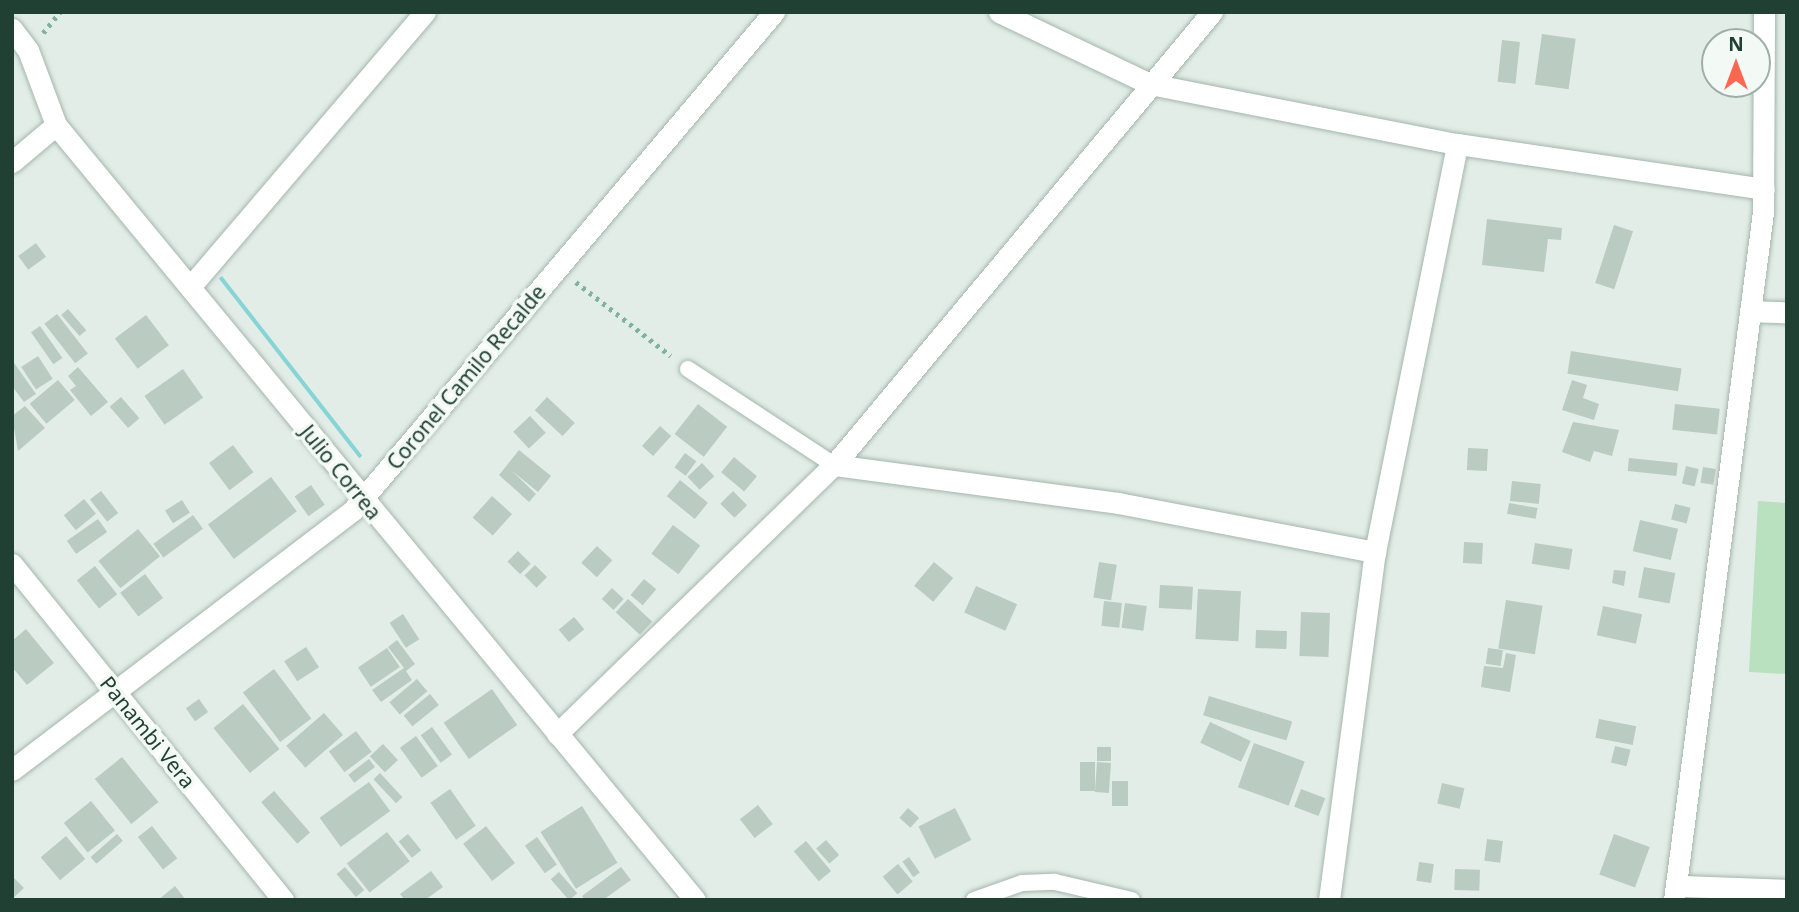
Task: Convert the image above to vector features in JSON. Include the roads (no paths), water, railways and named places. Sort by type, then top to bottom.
[{"type":"street","points":[[190,287],[425,12]]},
{"type":"street","points":[[999,12],[1150,84],[1457,144],[1764,189]]},
{"type":"street","points":[[557,734],[834,465],[1212,12]]},
{"type":"street","points":[[1764,12],[1764,189],[1676,893],[1787,890]]},
{"type":"street","name":"Coronel Camilo Recalde","points":[[12,770],[363,498],[558,268],[760,18]]},
{"type":"street","name":"Julio Correa","points":[[12,29],[28,50],[57,125],[695,900]]},
{"type":"street","points":[[12,162],[57,125]]},
{"type":"street","points":[[1329,900],[1375,551],[1457,144]]},
{"type":"street","points":[[1750,312],[1787,312]]},
{"type":"street","points":[[834,465],[1118,503],[1375,551]]},
{"type":"street","name":"Panambi Vera","points":[[12,564],[283,900]]},
{"type":"lane","points":[[688,369],[834,465]]},
{"type":"lane","points":[[974,900],[1021,883],[1055,882],[1132,900]]},
{"type":"water","points":[[222,276],[362,456],[359,458],[219,278]]}]
